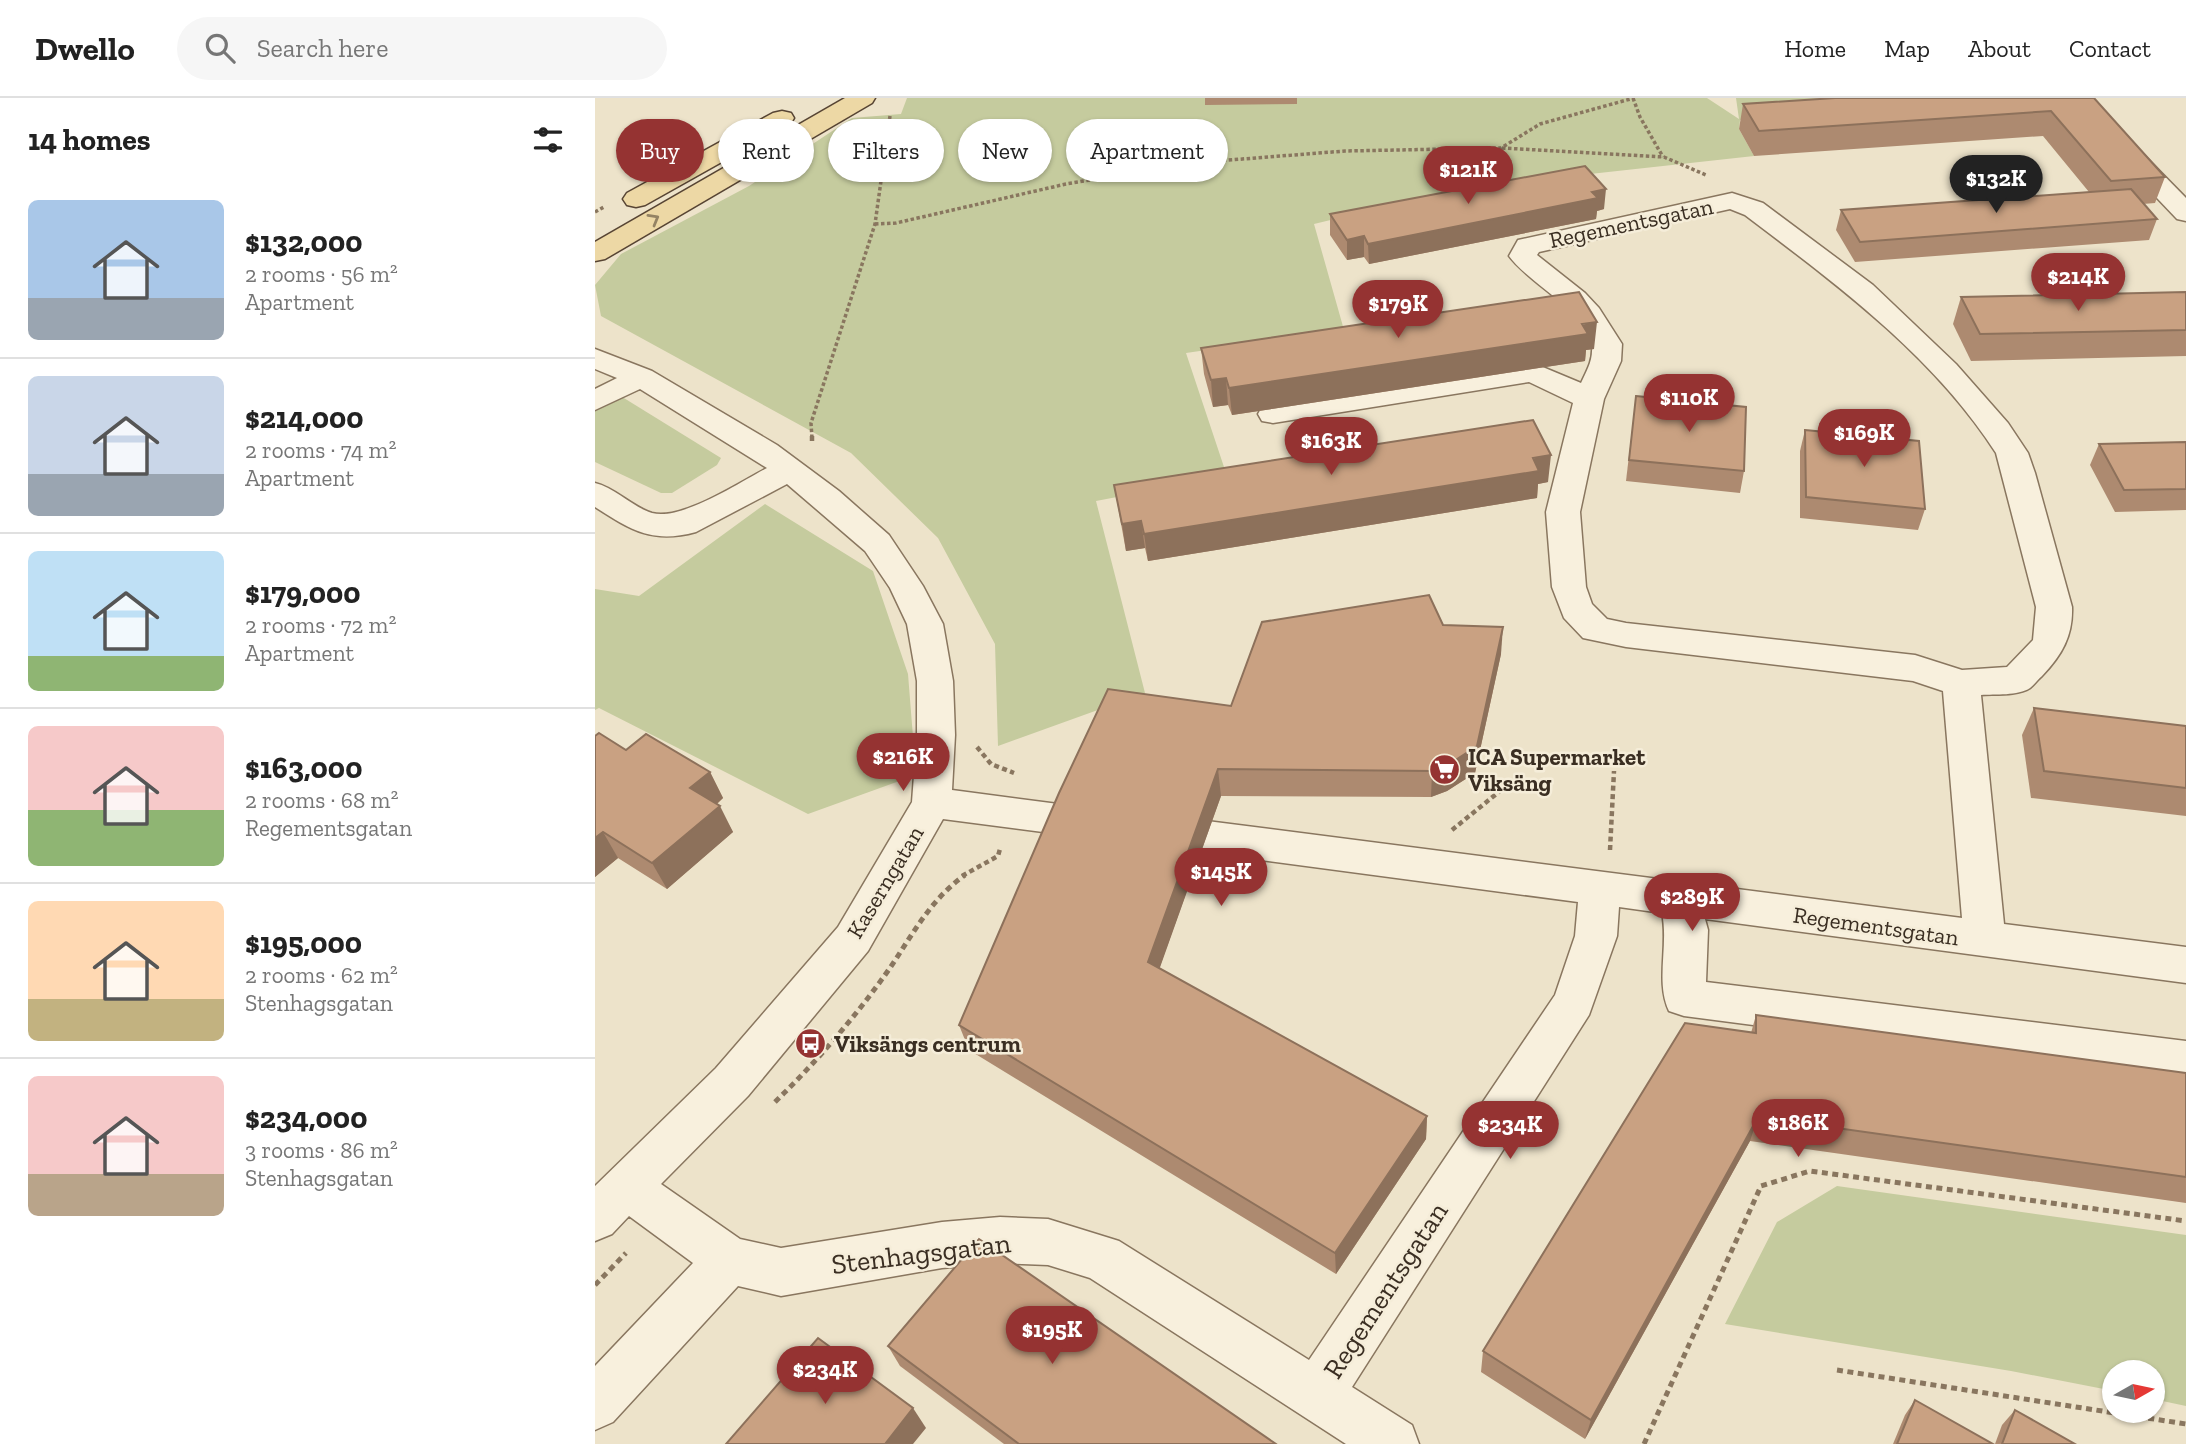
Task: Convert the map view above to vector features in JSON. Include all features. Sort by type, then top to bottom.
[{"type":"main road","points":[[619,209],[817,98]]},
{"type":"main road","points":[[595,253],[863,98]]},
{"type":"street","points":[[2105,130],[2186,213]]},
{"type":"street","name":"Regementsgatan","points":[[1732,201],[1754,209],[1863,291],[1945,370],[1997,430],[2012,453],[2054,607],[2052,642],[2017,679],[1961,683],[1915,668],[1626,635],[1596,629],[1576,610],[1569,587],[1563,512],[1589,399],[1606,361],[1607,344],[1589,314],[1556,283],[1534,269],[1523,256],[1528,246],[1732,201]]},
{"type":"street","name":"Kaserngatan","points":[[595,332],[641,377]]},
{"type":"street","name":"Kaserngatan","points":[[595,358],[641,377],[766,452],[802,458],[877,543],[906,586],[925,624],[935,681],[936,735],[932,803],[853,939],[732,1082],[611,1202]]},
{"type":"street","points":[[1273,414],[1606,361]]},
{"type":"street","points":[[1533,372],[1589,399]]},
{"type":"street","points":[[595,401],[641,377]]},
{"type":"street","points":[[595,493],[646,524],[684,524],[802,458]]},
{"type":"street","name":"Regementsgatan","points":[[1961,683],[1985,940]]},
{"type":"street","points":[[932,803],[1066,820]]},
{"type":"street","name":"Regementsgatan","points":[[1206,837],[2186,965]]},
{"type":"street","name":"Regementsgatan","points":[[1317,1394],[1574,1002],[1597,936],[1600,889]]},
{"type":"street","points":[[1680,900],[1687,930],[1684,998],[2186,1060]]},
{"type":"street","name":"Stenhagsgatan","points":[[611,1202],[729,1260],[781,1272],[942,1245],[1000,1240],[1048,1242],[1102,1258],[1186,1308],[1393,1444]]},
{"type":"street","points":[[595,1404],[729,1260]]},
{"type":"path","points":[[1501,148],[1540,124],[1633,98],[1640,117],[1664,157]]},
{"type":"path","points":[[802,458],[875,225],[891,110]]},
{"type":"path","points":[[875,225],[896,223],[1066,184],[1191,163],[1345,151],[1501,148],[1664,157],[1724,182],[1732,201]]},
{"type":"path","points":[[1600,889],[1609,857],[1615,771]]},
{"type":"path","points":[[1444,837],[1511,782]]},
{"type":"path","points":[[1644,1444],[1761,1186],[1810,1171],[2186,1221]]},
{"type":"path","points":[[1837,1370],[2186,1424]]},
{"type":"green space","points":[[907,98],[1707,98],[1739,119],[1736,98],[1943,98],[1740,120],[1739,129],[1754,156],[1463,188],[1314,224],[1344,330],[1186,353],[1227,476],[1096,501],[1145,693],[998,746],[995,644],[938,538],[851,453],[601,316],[595,285],[621,254],[755,182],[814,182],[814,143],[828,134],[828,182],[944,182],[944,119],[850,119],[901,114]]},
{"type":"green space","points":[[619,395],[721,458],[717,465],[672,493],[661,493],[595,462],[595,407]]},
{"type":"green space","points":[[765,504],[873,571],[908,674],[916,775],[808,814],[599,708],[595,710],[595,589],[639,596]]},
{"type":"green space","points":[[1837,1186],[2186,1235],[2186,1406],[2165,1402],[2165,1360],[2102,1360],[2102,1389],[1725,1324],[1777,1222]]},
{"type":"building","points":[[1835,98],[2094,98],[2165,177],[2111,181],[2051,111],[1759,131],[1743,104]]},
{"type":"building","points":[[1585,166],[1606,189],[1592,192],[1598,198],[1368,244],[1364,236],[1347,240],[1330,214]]},
{"type":"building","points":[[2131,189],[2157,219],[1860,242],[1841,210]]},
{"type":"building","points":[[1579,292],[1597,322],[1582,324],[1588,334],[1229,388],[1226,378],[1211,380],[1201,348]]},
{"type":"building","points":[[2186,292],[2186,330],[1980,334],[1961,297]]},
{"type":"building","points":[[1636,396],[1746,407],[1744,471],[1629,460]]},
{"type":"building","points":[[1533,420],[1551,455],[1533,458],[1539,471],[1144,534],[1141,521],[1122,524],[1114,485]]},
{"type":"building","points":[[1805,430],[1919,441],[1925,509],[1806,497]]},
{"type":"building","points":[[2186,442],[2186,489],[2124,490],[2099,444]]},
{"type":"building","points":[[1429,595],[1443,625],[1503,627],[1477,746],[1448,765],[1432,771],[1218,769],[1148,962],[1427,1116],[1335,1253],[959,1025],[1059,793],[1108,689],[1231,706],[1262,622]]},
{"type":"building","points":[[2034,708],[2186,726],[2186,788],[2044,771]]},
{"type":"building","points":[[599,733],[626,750],[646,734],[710,772],[690,788],[720,806],[652,863],[603,832],[595,838],[595,736]]},
{"type":"building","points":[[1756,1015],[2186,1073],[2186,1177],[1758,1117],[1591,1420],[1483,1351],[1685,1023],[1756,1033]]},
{"type":"building","points":[[979,1239],[1276,1444],[1019,1444],[888,1346]]},
{"type":"building","points":[[818,1338],[913,1408],[885,1444],[726,1444]]},
{"type":"building","points":[[1915,1400],[1993,1444],[1897,1444]]},
{"type":"building","points":[[2015,1410],[2075,1444],[2002,1444]]},
{"type":"place","name":"ICA Supermarket Viksäng","points":[[1445,770]]},
{"type":"place","name":"Viksängs centrum","points":[[811,1044]]}]
